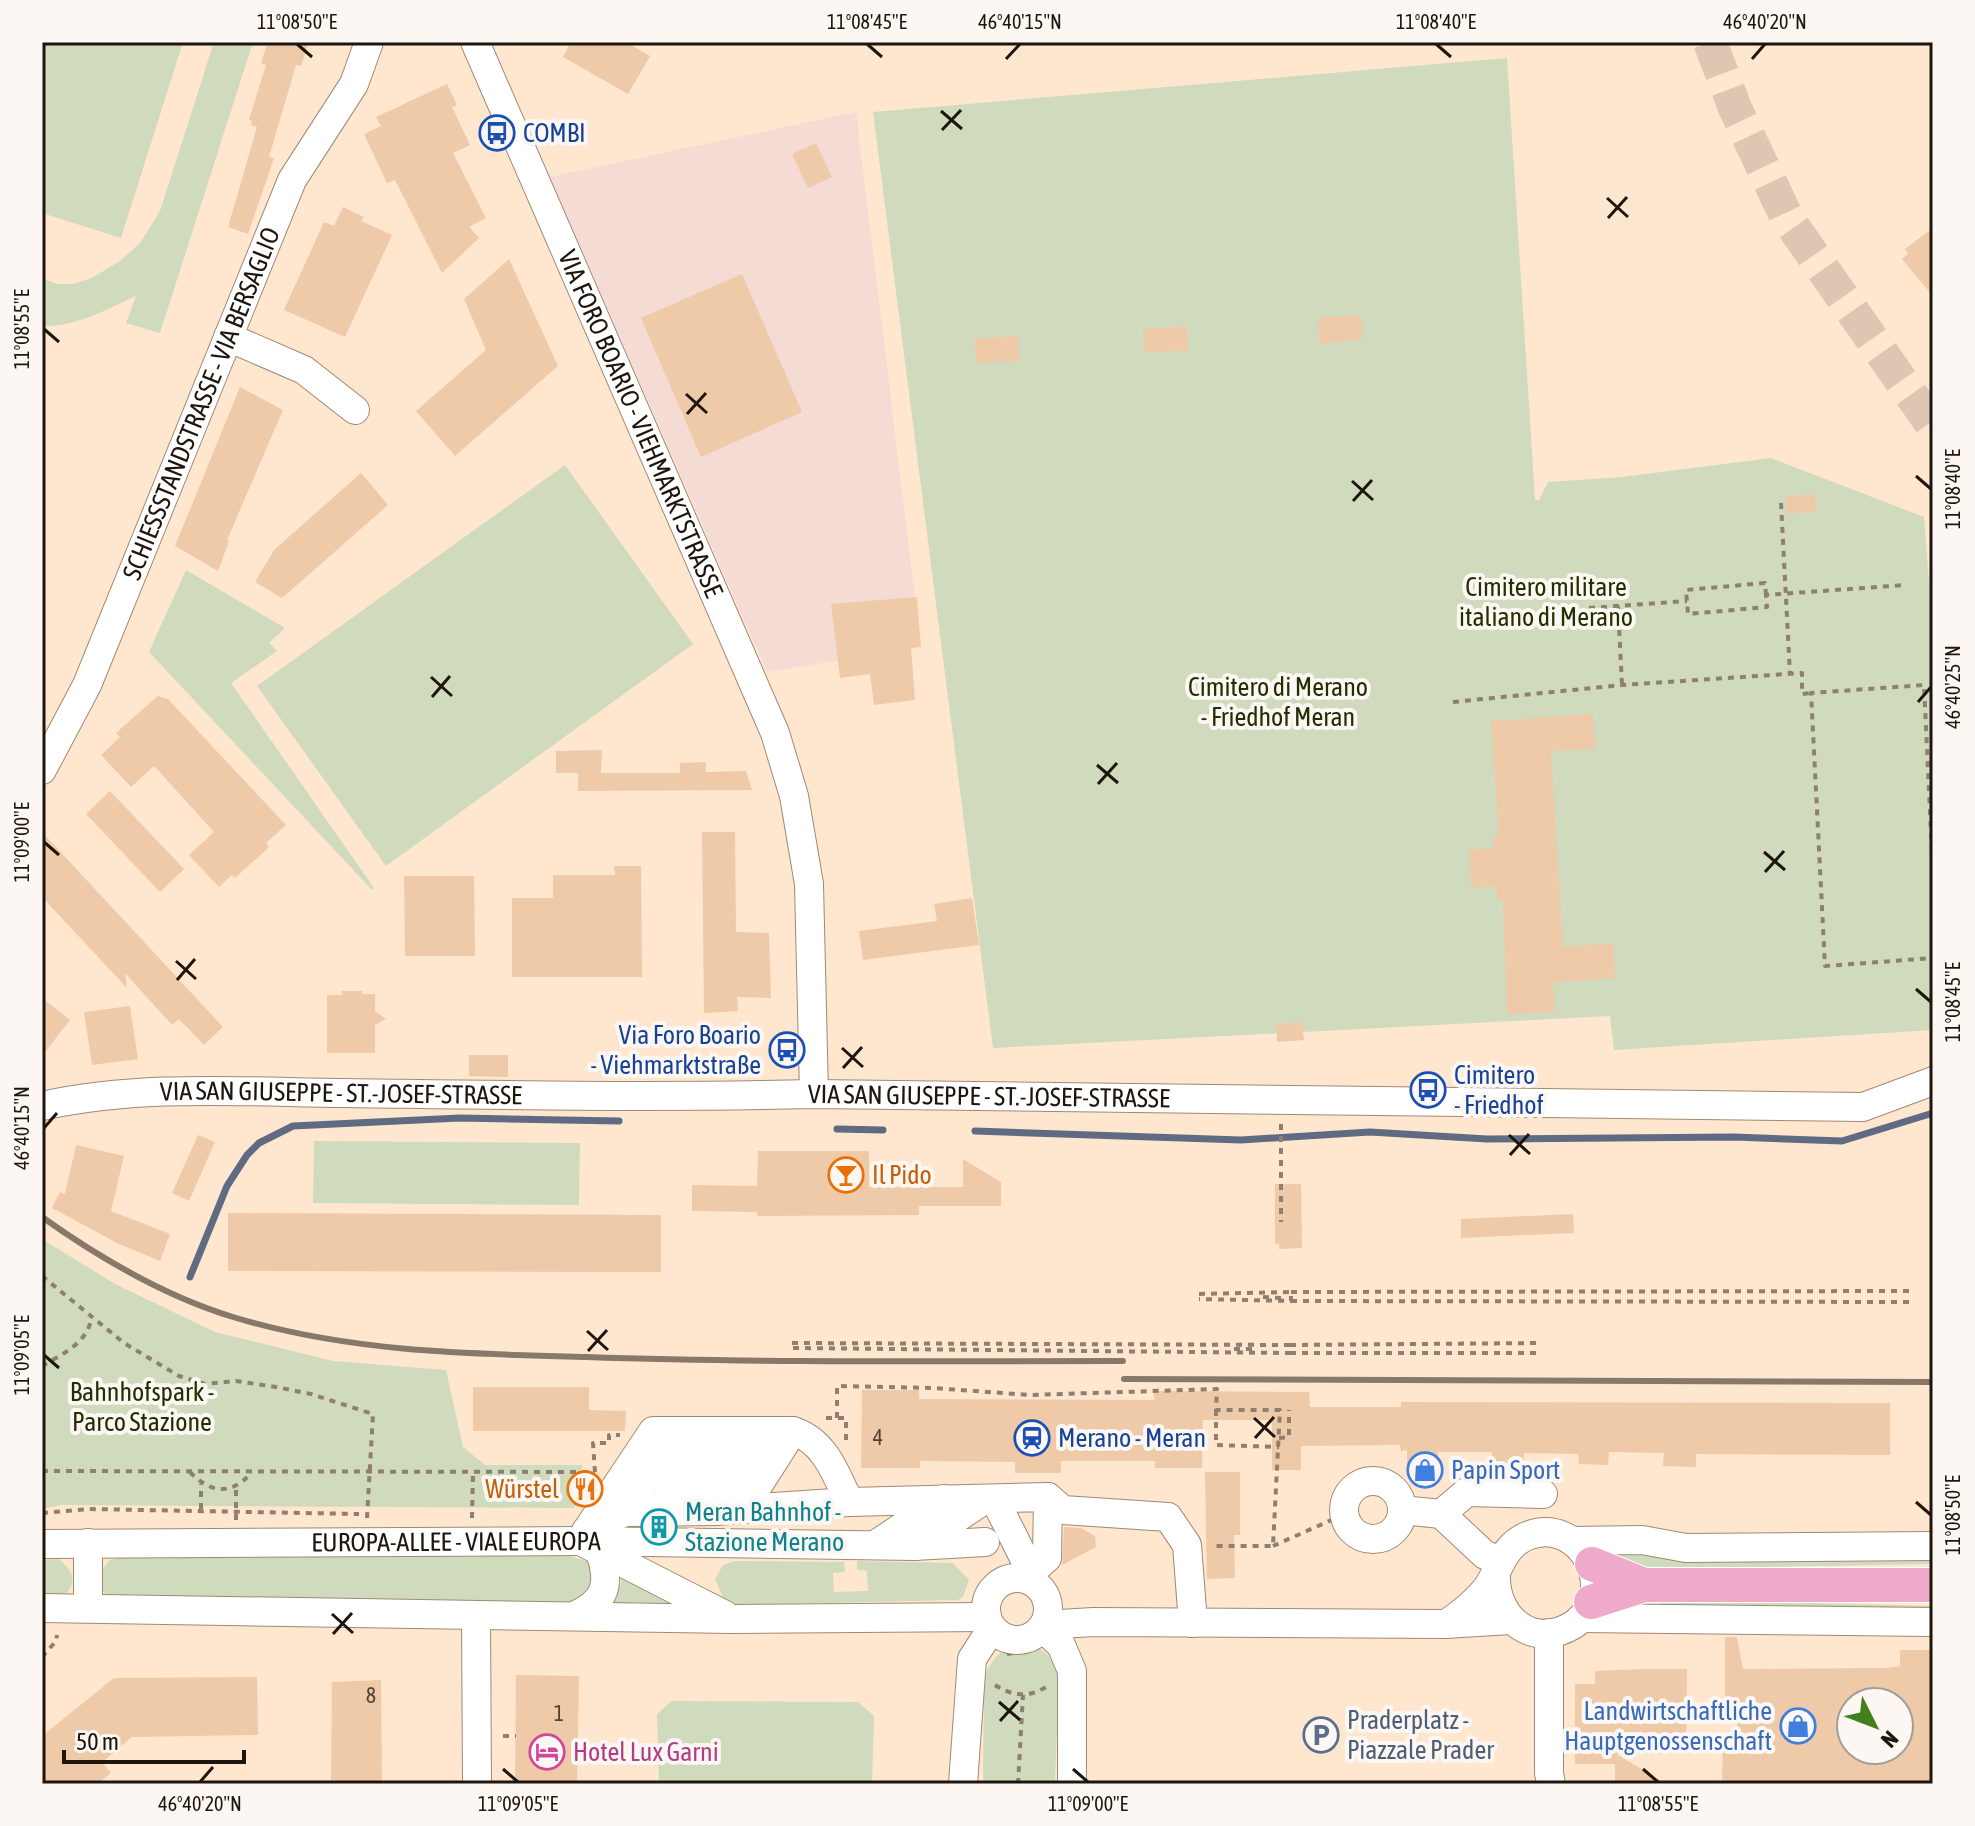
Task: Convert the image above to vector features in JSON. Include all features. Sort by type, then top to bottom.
[{"type":"main road","points":[[1582,1553],[1644,1585]]},
{"type":"main road","points":[[1586,1610],[1644,1585],[1933,1585]]},
{"type":"street","name":"SCHIESSSTANDSTRASSE - VIA BERSAGLIO","points":[[42,770],[87,685],[292,180],[354,84],[369,42]]},
{"type":"street","name":"VIA FORO BOARIO - VIEHMARKTSTRASSE","points":[[475,42],[775,733],[794,796],[809,884],[814,1094]]},
{"type":"street","points":[[228,337],[304,370],[355,410]]},
{"type":"street","name":"VIA SAN GIUSEPPE - ST.-JOSEF-STRASSE","points":[[42,1106],[85,1097],[174,1091],[694,1097],[814,1094],[1863,1107],[1933,1081]]},
{"type":"street","points":[[588,1541],[653,1431],[780,1431],[814,1442],[824,1453],[849,1502]]},
{"type":"street","points":[[588,1541],[625,1512],[678,1431]]},
{"type":"street","points":[[659,1512],[707,1431]]},
{"type":"street","points":[[701,1511],[737,1431]]},
{"type":"street","points":[[743,1509],[780,1431]]},
{"type":"street","points":[[701,1511],[780,1431]]},
{"type":"street","points":[[1371,1481],[1390,1486],[1401,1501],[1402,1510],[1396,1528],[1380,1539],[1361,1537],[1353,1531],[1345,1514],[1348,1496],[1354,1489],[1371,1481]]},
{"type":"street","points":[[797,1545],[867,1487],[934,1486],[945,1499]]},
{"type":"street","points":[[1441,1514],[1467,1492],[1543,1494]]},
{"type":"street","points":[[625,1512],[1039,1497],[1063,1510],[1168,1517],[1187,1545],[1193,1623]]},
{"type":"street","points":[[990,1622],[1003,1637],[1020,1640],[1035,1634],[1047,1558],[1039,1497]]},
{"type":"street","points":[[875,1545],[945,1499]]},
{"type":"street","points":[[834,1545],[903,1500]]},
{"type":"street","points":[[989,1500],[983,1528],[989,1571],[999,1584]]},
{"type":"street","points":[[914,1546],[989,1500]]},
{"type":"street","points":[[989,1500],[1039,1610]]},
{"type":"street","points":[[1402,1510],[1441,1514],[1498,1567],[1497,1598],[1511,1620],[1530,1631],[1549,1633],[1562,1630],[1586,1610],[1595,1579],[1582,1553],[1555,1534],[1535,1534],[1512,1545],[1498,1567],[1473,1604],[1445,1624]]},
{"type":"street","name":"EUROPA-ALLEE - VIALE EUROPA","points":[[42,1544],[235,1542],[367,1528],[472,1541],[588,1541],[733,1619],[951,1619],[990,1622]]},
{"type":"street","points":[[1582,1553],[1642,1540],[1686,1548],[1933,1546]]},
{"type":"street","points":[[588,1541],[914,1546],[985,1542]]},
{"type":"street","points":[[574,1616],[596,1604],[604,1591],[605,1568],[588,1541]]},
{"type":"street","points":[[88,1543],[88,1608]]},
{"type":"street","points":[[963,1784],[971,1671],[990,1622],[987,1600],[999,1584],[1015,1578],[1061,1645],[1072,1671],[1072,1784]]},
{"type":"street","points":[[42,1608],[733,1619]]},
{"type":"street","points":[[1039,1610],[1096,1622],[1445,1624],[1511,1620]]},
{"type":"street","points":[[1586,1610],[1933,1622]]},
{"type":"street","points":[[476,1616],[477,1784]]},
{"type":"street","points":[[951,1619],[963,1637],[971,1671]]},
{"type":"street","points":[[1072,1671],[1096,1622]]},
{"type":"street","points":[[1549,1633],[1551,1784]]},
{"type":"path","points":[[1781,503],[1790,674]]},
{"type":"path","points":[[1765,583],[1766,595],[1767,607],[1688,614],[1686,590],[1765,583]]},
{"type":"path","points":[[1766,595],[1905,585]]},
{"type":"path","points":[[1589,608],[1687,601]]},
{"type":"path","points":[[1618,606],[1622,685]]},
{"type":"path","points":[[1453,702],[1622,685],[1802,673],[1802,694],[1924,685],[1933,875]]},
{"type":"path","points":[[1811,693],[1825,966],[1933,958]]},
{"type":"path","points":[[1281,1155],[1281,1222]]},
{"type":"path","points":[[42,1276],[124,1343],[179,1376],[205,1384],[236,1381],[288,1389],[373,1414],[367,1528],[236,1511],[89,1509],[42,1513]]},
{"type":"path","points":[[1236,1296],[1291,1292],[1914,1291]]},
{"type":"path","points":[[1291,1292],[1291,1301]]},
{"type":"path","points":[[1199,1296],[1281,1298]]},
{"type":"path","points":[[1236,1296],[1291,1301],[1914,1302]]},
{"type":"path","points":[[42,1366],[82,1339],[91,1323],[91,1315]]},
{"type":"path","points":[[1234,1349],[1290,1345],[1542,1343]]},
{"type":"path","points":[[792,1345],[1281,1350]]},
{"type":"path","points":[[1290,1345],[1290,1353]]},
{"type":"path","points":[[1234,1349],[1290,1353],[1540,1353]]},
{"type":"path","points":[[837,1418],[837,1386],[933,1388],[1030,1395],[1217,1389],[1216,1445],[1279,1447]]},
{"type":"path","points":[[1216,1410],[1280,1410],[1273,1546]]},
{"type":"path","points":[[1279,1438],[1289,1437],[1289,1410]]},
{"type":"path","points":[[42,1471],[595,1472]]},
{"type":"path","points":[[190,1472],[201,1484],[220,1489],[240,1485],[252,1472]]},
{"type":"path","points":[[472,1541],[473,1472]]},
{"type":"path","points":[[201,1484],[201,1543]]},
{"type":"path","points":[[235,1542],[236,1486]]},
{"type":"path","points":[[1187,1545],[1273,1546],[1345,1514]]},
{"type":"path","points":[[1002,1658],[1024,1649],[1039,1610]]},
{"type":"path","points":[[42,1657],[56,1641],[57,1635]]},
{"type":"path","points":[[971,1671],[990,1678],[1002,1689],[1023,1695],[1045,1688],[1058,1673],[1072,1671]]},
{"type":"path","points":[[1018,1784],[1023,1695]]},
{"type":"shaded area","points":[[856,112],[921,647],[767,672],[550,177]]},
{"type":"green space","points":[[42,42],[183,42],[121,238],[42,213]]},
{"type":"green space","points":[[214,42],[253,42],[160,333],[126,323],[136,296],[79,321],[42,326],[42,278],[57,284],[73,284],[92,278],[120,261],[140,243],[160,211]]},
{"type":"green space","name":"Cimitero di Merano - Friedhof Meran","points":[[1507,58],[1535,500],[1539,500],[1548,482],[1622,477],[1771,458],[1924,517],[1933,635],[1933,1030],[1614,1050],[1610,1016],[993,1048],[873,112]]},
{"type":"green space","points":[[565,465],[693,644],[386,866],[257,686]]},
{"type":"green space","points":[[186,570],[285,628],[269,643],[277,651],[231,683],[374,888],[372,890],[149,652]]},
{"type":"green space","points":[[314,1141],[580,1143],[579,1205],[313,1203]]},
{"type":"green space","name":"Bahnhofspark - Parco Stazione","points":[[42,1239],[115,1284],[215,1332],[333,1361],[446,1370],[463,1447],[485,1465],[582,1465],[580,1502],[573,1508],[60,1505],[42,1509]]},
{"type":"green space","points":[[1597,1553],[1933,1555],[1933,1564],[1654,1569]]},
{"type":"green space","points":[[126,1556],[570,1556],[589,1562],[598,1583],[575,1604],[108,1597],[102,1590],[99,1574],[110,1560]]},
{"type":"green space","points":[[58,1559],[69,1569],[72,1584],[59,1600],[42,1599],[42,1560]]},
{"type":"green space","points":[[735,1561],[844,1562],[845,1572],[833,1573],[834,1592],[868,1591],[867,1571],[857,1570],[857,1561],[953,1563],[969,1580],[963,1597],[958,1600],[739,1605],[723,1598],[715,1579],[723,1565]]},
{"type":"green space","points":[[623,1577],[692,1611],[610,1615]]},
{"type":"green space","points":[[1682,1600],[1933,1606],[1933,1617],[1615,1610]]},
{"type":"green space","points":[[1014,1644],[1040,1649],[1059,1668],[1055,1784],[983,1784],[984,1677],[996,1658]]},
{"type":"green space","points":[[672,1701],[858,1702],[874,1716],[872,1784],[659,1784],[657,1714]]},
{"type":"building","points":[[268,42],[309,42],[301,66],[296,65],[269,157],[274,158],[248,234],[228,227],[257,127],[251,125],[252,121],[249,120],[266,65],[261,63]]},
{"type":"building","points":[[571,42],[626,42],[650,56],[628,94],[563,57]]},
{"type":"building","points":[[447,84],[457,105],[452,107],[470,145],[453,153],[486,218],[469,227],[479,238],[442,273],[395,180],[387,183],[364,134],[381,126],[376,117]]},
{"type":"building","points":[[816,143],[832,177],[808,188],[792,154]]},
{"type":"building","points":[[343,207],[364,217],[361,221],[392,235],[345,337],[284,310],[324,222],[334,226]]},
{"type":"building","points":[[1933,228],[1933,296],[1902,259],[1908,254],[1905,249]]},
{"type":"building","points":[[509,259],[558,366],[455,456],[416,411],[486,350],[464,299]]},
{"type":"building","points":[[742,274],[802,412],[701,457],[641,318]]},
{"type":"building","points":[[1361,315],[1363,339],[1319,344],[1318,318]]},
{"type":"building","points":[[1187,326],[1188,350],[1144,353],[1143,329]]},
{"type":"building","points":[[1018,336],[1019,361],[976,363],[974,339]]},
{"type":"building","points":[[240,387],[283,410],[227,540],[218,571],[175,546]]},
{"type":"building","points":[[361,473],[388,505],[282,598],[255,582],[274,550]]},
{"type":"building","points":[[1815,494],[1816,512],[1787,514],[1786,496]]},
{"type":"building","points":[[917,597],[921,647],[911,648],[915,700],[874,705],[870,674],[840,678],[831,604]]},
{"type":"building","points":[[158,696],[168,699],[286,825],[266,843],[269,847],[235,878],[232,875],[219,887],[189,855],[214,832],[154,766],[131,787],[101,755],[120,737],[116,733]]},
{"type":"building","points":[[1593,714],[1595,749],[1551,751],[1563,947],[1613,943],[1615,978],[1553,982],[1555,1012],[1507,1014],[1503,900],[1497,900],[1496,886],[1471,888],[1469,850],[1494,848],[1493,835],[1499,835],[1491,721]]},
{"type":"building","points":[[602,750],[601,773],[680,773],[680,763],[706,762],[706,772],[746,771],[752,790],[578,791],[578,773],[556,773],[556,751]]},
{"type":"building","points":[[110,791],[184,869],[160,892],[86,814]]},
{"type":"building","points":[[42,832],[223,1027],[204,1045],[179,1019],[172,1025],[125,973],[127,988],[42,897]]},
{"type":"building","points":[[702,832],[735,832],[736,932],[769,933],[771,998],[737,997],[738,1011],[704,1013]]},
{"type":"building","points":[[614,866],[641,866],[642,977],[512,977],[512,898],[553,898],[553,875],[615,875]]},
{"type":"building","points":[[404,876],[474,876],[475,956],[405,956]]},
{"type":"building","points":[[972,898],[979,945],[863,960],[859,931],[937,921],[934,904]]},
{"type":"building","points":[[342,991],[375,994],[375,1011],[386,1019],[375,1025],[375,1053],[327,1053],[327,995],[342,995]]},
{"type":"building","points":[[42,998],[70,1020],[42,1056]]},
{"type":"building","points":[[130,1006],[138,1059],[92,1065],[84,1012]]},
{"type":"building","points":[[1302,1022],[1304,1040],[1277,1042],[1277,1024]]},
{"type":"building","points":[[469,1055],[508,1055],[508,1077],[469,1076]]},
{"type":"building","points":[[198,1135],[215,1142],[189,1201],[172,1193]]},
{"type":"building","points":[[76,1145],[124,1156],[111,1211],[170,1234],[160,1261],[117,1243],[52,1208],[60,1192],[65,1194]]},
{"type":"building","points":[[758,1151],[869,1151],[869,1187],[963,1187],[963,1159],[1001,1182],[1001,1206],[919,1206],[919,1215],[757,1216],[757,1212],[692,1211],[692,1185],[757,1186]]},
{"type":"building","points":[[1275,1184],[1301,1184],[1302,1248],[1279,1249],[1279,1244],[1275,1244]]},
{"type":"building","points":[[228,1213],[661,1215],[661,1272],[228,1271]]},
{"type":"building","points":[[1573,1214],[1574,1233],[1461,1238],[1461,1219]]},
{"type":"building","points":[[473,1387],[589,1387],[589,1410],[626,1411],[625,1431],[473,1431]]},
{"type":"building","points":[[862,1390],[919,1390],[919,1399],[1154,1400],[1154,1391],[1309,1392],[1310,1407],[1401,1407],[1401,1402],[1890,1403],[1890,1455],[1696,1454],[1696,1467],[1663,1466],[1664,1453],[1609,1452],[1608,1465],[1579,1464],[1578,1454],[1524,1453],[1524,1467],[1492,1466],[1492,1452],[1438,1452],[1438,1466],[1407,1466],[1407,1450],[1401,1451],[1400,1445],[1301,1446],[1301,1470],[1272,1470],[1272,1420],[1203,1420],[1202,1468],[1155,1468],[1155,1461],[1061,1461],[1061,1473],[1015,1473],[1015,1462],[920,1461],[920,1468],[861,1468]]},
{"type":"building","points":[[1205,1472],[1240,1472],[1240,1535],[1234,1535],[1235,1578],[1207,1579]]},
{"type":"building","points":[[1064,1527],[1081,1528],[1095,1536],[1096,1547],[1062,1565]]},
{"type":"building","name":"Landwirtschaftliche Hauptgenossenschaft","points":[[1725,1637],[1737,1637],[1743,1669],[1886,1668],[1900,1666],[1900,1650],[1932,1650],[1933,1784],[1722,1784],[1723,1744],[1737,1744],[1737,1702],[1725,1702]]},
{"type":"building","points":[[1687,1669],[1686,1753],[1616,1754],[1667,1784],[1615,1784],[1615,1764],[1575,1764],[1575,1684],[1595,1684],[1595,1671]]},
{"type":"building","points":[[516,1675],[579,1676],[577,1784],[515,1784]]},
{"type":"building","points":[[257,1677],[258,1735],[132,1737],[102,1762],[111,1773],[97,1784],[42,1784],[42,1736],[114,1678]]},
{"type":"building","points":[[381,1680],[382,1784],[331,1784],[332,1682]]},
{"type":"waterway","points":[[975,1131],[1241,1140],[1370,1132],[1487,1139],[1734,1137],[1842,1141],[1933,1113]]},
{"type":"waterway","points":[[190,1277],[227,1186],[247,1155],[259,1143],[293,1126],[460,1118],[619,1121]]},
{"type":"waterway","points":[[837,1129],[883,1130]]},
{"type":"tunnel","points":[[1710,42],[1735,108],[1787,218],[1933,426]]},
{"type":"railway","points":[[42,1217],[134,1275],[207,1308],[276,1329],[364,1344],[453,1352],[653,1359],[1123,1361]]},
{"type":"railway","points":[[1124,1379],[1933,1382]]},
{"type":"place","name":"COMBI","points":[[497,133]]},
{"type":"place","name":"Via Foro Boario - Viehmarktstraße","points":[[787,1050]]},
{"type":"place","name":"Cimitero - Friedhof","points":[[1428,1090]]},
{"type":"place","name":"Il Pido","points":[[846,1175]]},
{"type":"place","name":"Merano - Meran","points":[[1032,1438]]},
{"type":"place","name":"Papin Sport","points":[[1425,1470]]},
{"type":"place","name":"Würstel","points":[[585,1489]]},
{"type":"place","name":"Meran Bahnhof - Stazione Merano","points":[[659,1527]]},
{"type":"place","name":"Landwirtschaftliche Hauptgenossenschaft","points":[[1798,1726]]},
{"type":"place","name":"Praderplatz - Piazzale Prader","points":[[1321,1735]]},
{"type":"place","name":"Hotel Lux Garni","points":[[547,1752]]},
{"type":"park label","name":"Cimitero militare italiano di Merano","points":[[1546,602]]}]
